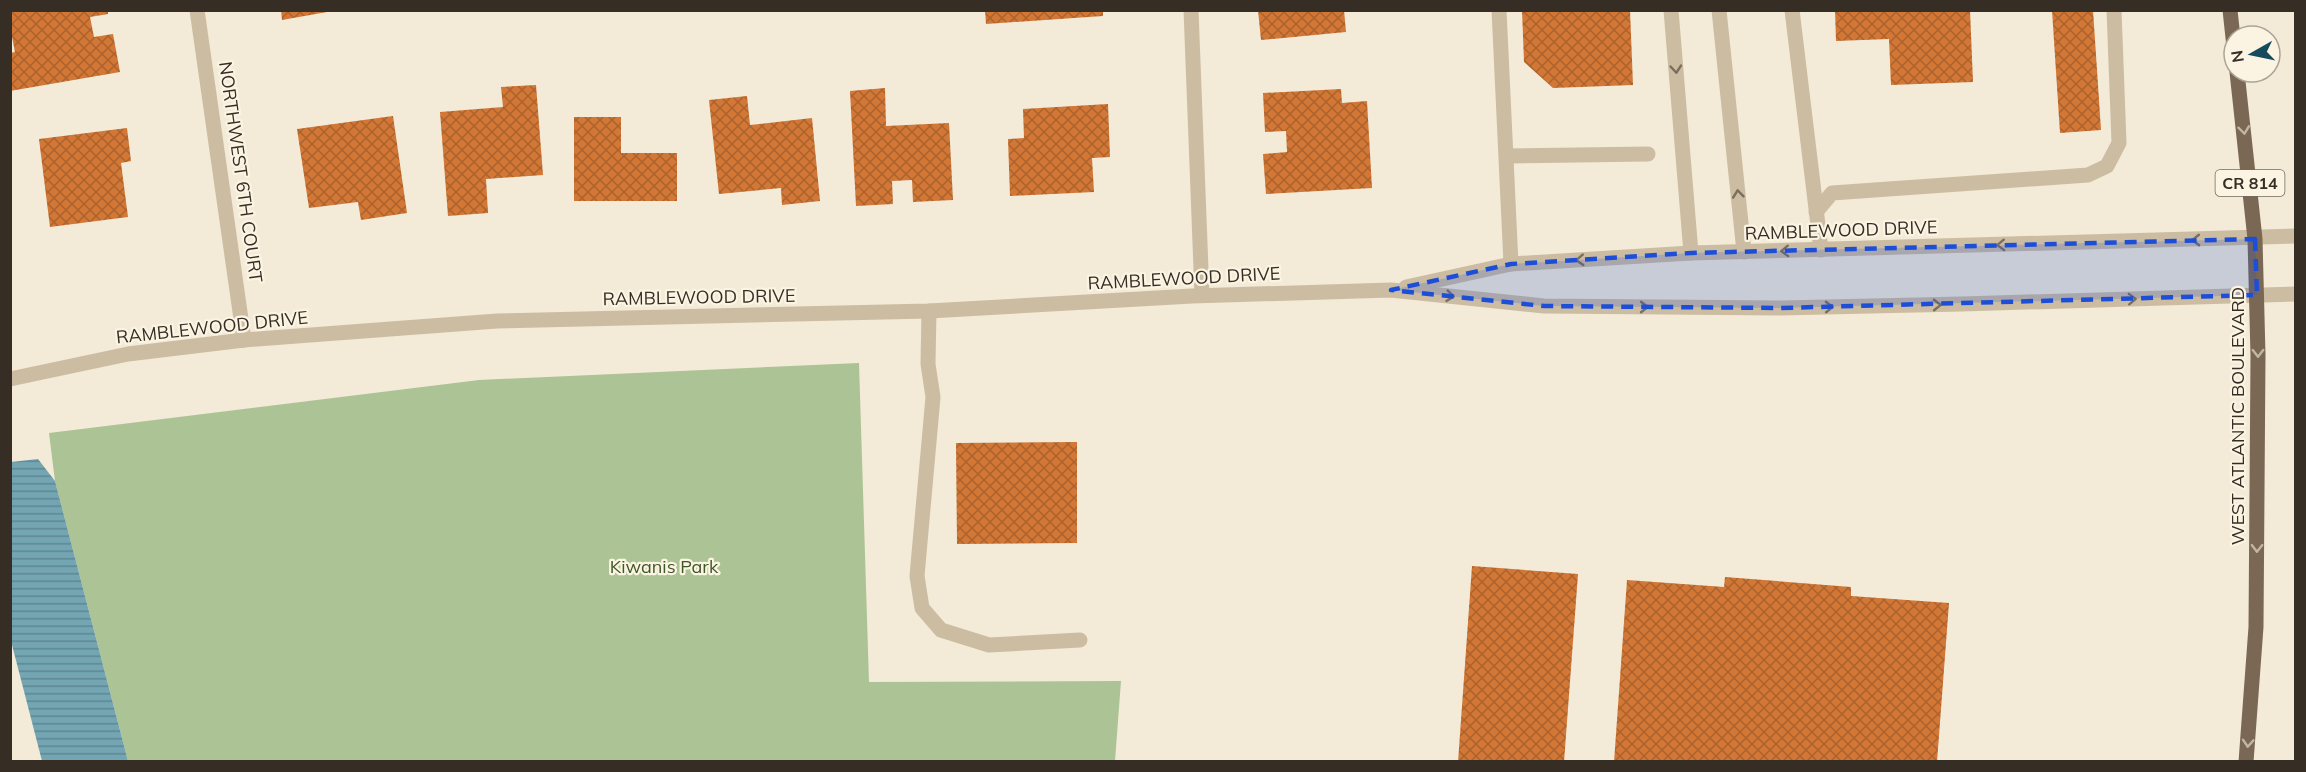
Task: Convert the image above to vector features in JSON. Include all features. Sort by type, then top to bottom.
[{"type":"main road","name":"WEST ATLANTIC BOULEVARD","points":[[2238,84],[2255,239],[2257,295],[2256,627],[2246,762]]},
{"type":"street","name":"NORTHWEST 6TH COURT","points":[[197,10],[244,340]]},
{"type":"street","points":[[1191,10],[1202,295]]},
{"type":"street","points":[[1499,10],[1511,264]]},
{"type":"street","points":[[1671,10],[1691,254]]},
{"type":"street","points":[[1719,10],[1744,252]]},
{"type":"street","points":[[1792,10],[1821,250]]},
{"type":"street","points":[[1816,212],[1832,193],[2088,174],[2107,166],[2119,143],[2114,10]]},
{"type":"street","points":[[1507,156],[1648,154]]},
{"type":"street","name":"RAMBLEWOOD DRIVE","points":[[1391,290],[1511,264],[1744,252],[2255,239],[2295,236]]},
{"type":"street","name":"RAMBLEWOOD DRIVE","points":[[10,379],[128,354],[244,340],[497,321],[929,311],[1202,295],[1391,290],[1544,306],[1768,308],[2295,294]]},
{"type":"street","points":[[929,311],[928,364],[933,397],[917,576],[922,608],[941,630],[989,645],[1080,640]]},
{"type":"highlighted area","points":[[2255,239],[2257,295],[1780,308],[1544,306],[1391,290],[1511,264],[1691,253]]},
{"type":"green space","name":"Kiwanis Park","points":[[859,363],[869,682],[1121,681],[1115,761],[128,761],[55,481],[49,433],[479,380]]},
{"type":"water","points":[[38,459],[55,481],[128,761],[42,761],[11,641],[11,462]]},
{"type":"building","points":[[10,10],[108,10],[108,14],[90,17],[94,37],[113,34],[120,72],[10,91],[10,53],[15,52],[10,27]]},
{"type":"building","points":[[281,10],[327,10],[327,12],[282,20]]},
{"type":"building","points":[[985,10],[1103,10],[1103,16],[986,24]]},
{"type":"building","points":[[1258,10],[1344,10],[1346,32],[1261,40]]},
{"type":"building","points":[[1522,10],[1630,10],[1633,85],[1553,88],[1524,62]]},
{"type":"building","points":[[1835,10],[1970,10],[1973,82],[1891,85],[1889,39],[1836,41]]},
{"type":"building","points":[[2052,10],[2093,10],[2101,130],[2060,133]]},
{"type":"building","points":[[536,85],[543,175],[486,179],[488,213],[448,216],[440,112],[503,107],[501,87]]},
{"type":"building","points":[[885,88],[886,126],[949,123],[953,200],[913,202],[912,180],[892,181],[893,204],[856,206],[850,91]]},
{"type":"building","points":[[1341,89],[1342,103],[1367,101],[1372,188],[1266,194],[1263,154],[1287,152],[1286,131],[1265,132],[1263,93]]},
{"type":"building","points":[[747,96],[750,125],[812,118],[820,201],[782,205],[781,188],[719,194],[709,100]]},
{"type":"building","points":[[1108,104],[1110,157],[1092,158],[1094,192],[1010,196],[1008,139],[1024,138],[1023,109]]},
{"type":"building","points":[[393,116],[407,213],[361,220],[358,202],[309,208],[297,129]]},
{"type":"building","points":[[574,117],[621,117],[621,153],[677,153],[677,201],[574,201]]},
{"type":"building","points":[[127,128],[131,161],[121,163],[128,217],[50,227],[39,139]]},
{"type":"building","points":[[1077,442],[1077,543],[957,544],[956,443]]},
{"type":"building","points":[[1472,566],[1578,574],[1564,762],[1458,762]]},
{"type":"building","points":[[1725,577],[1851,587],[1851,596],[1949,603],[1937,762],[1614,762],[1627,580],[1724,587]]}]
